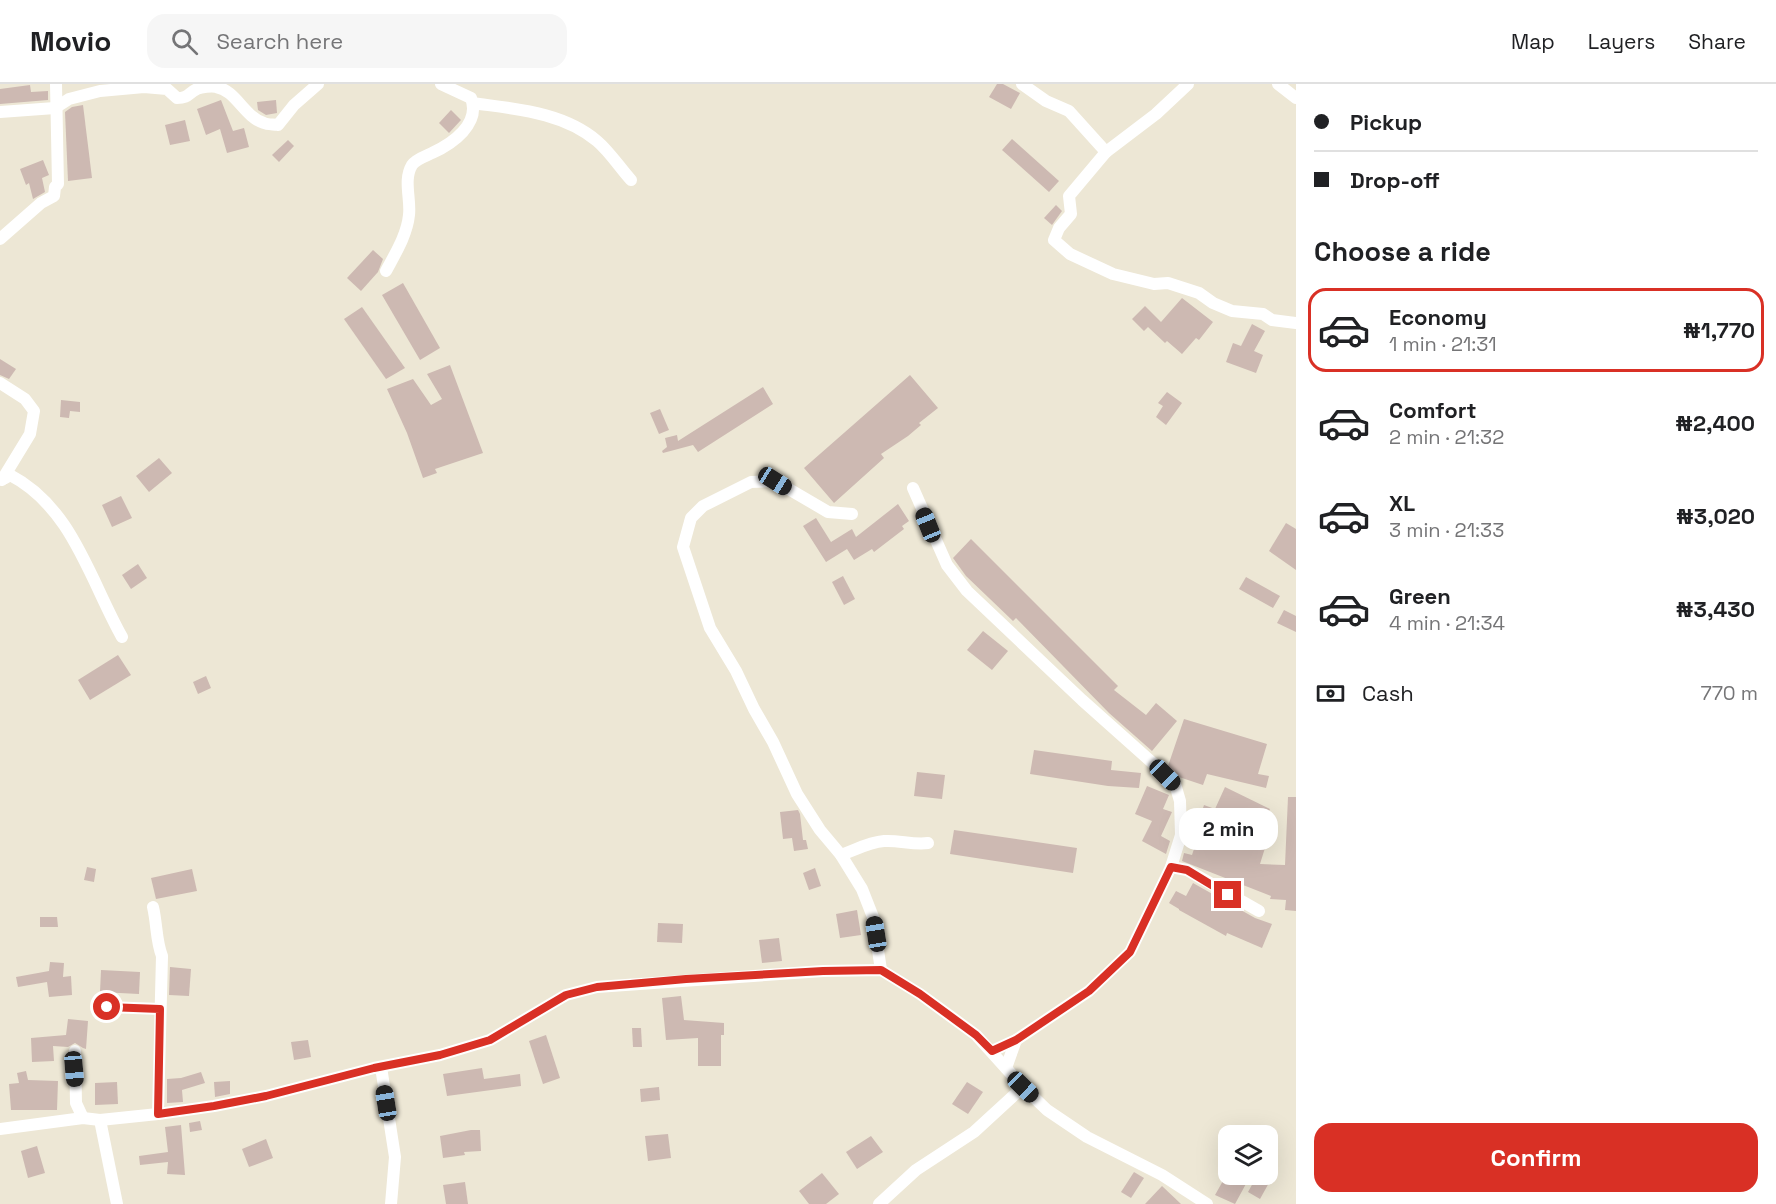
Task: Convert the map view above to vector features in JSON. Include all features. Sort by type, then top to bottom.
[{"type":"street","points":[[0,239],[41,203],[54,196],[55,187],[58,184],[56,84]]},
{"type":"street","points":[[0,112],[55,108],[69,99],[100,92],[156,86],[167,89],[177,98],[182,98],[189,96],[197,89],[215,87],[225,90],[245,111],[263,123],[278,125],[294,105],[318,84]]},
{"type":"street","points":[[386,271],[406,231],[409,214],[409,173],[412,165],[416,160],[435,152],[461,135],[468,127],[473,103],[471,98],[441,84]]},
{"type":"street","points":[[1022,84],[1046,101],[1069,111],[1106,152]]},
{"type":"street","points":[[1188,84],[1156,114],[1106,152],[1070,196],[1071,214],[1059,228],[1054,240],[1070,254],[1113,274],[1154,284],[1168,283],[1199,292],[1213,303],[1232,311],[1263,314],[1272,320],[1296,322]]},
{"type":"street","points":[[1278,84],[1296,98]]},
{"type":"street","points":[[473,103],[534,112],[574,125],[597,141],[631,180]]},
{"type":"street","points":[[0,383],[25,399],[34,411],[30,434],[2,480]]},
{"type":"street","points":[[2,480],[10,475],[26,484],[57,514],[80,552],[122,637]]},
{"type":"street","points":[[852,513],[828,512],[775,481],[751,482],[703,506],[691,518],[683,548],[710,628],[736,671],[797,794],[820,830],[841,855],[862,889],[873,916],[881,970]]},
{"type":"street","points":[[913,488],[947,565],[967,591],[1174,784],[1180,801],[1181,835],[1171,867],[1130,952],[1089,991],[1016,1040],[992,1051]]},
{"type":"street","points":[[841,855],[863,846],[885,841],[915,845],[928,843]]},
{"type":"street","points":[[1171,867],[1187,870],[1259,911]]},
{"type":"street","points":[[153,907],[158,934],[157,943],[162,956],[158,1114]]},
{"type":"street","points":[[0,1129],[83,1118],[100,1120],[214,1106],[440,1055],[490,1040],[566,995],[597,987],[823,971],[881,970],[920,994],[976,1035],[1047,1110],[1087,1137],[1162,1175],[1208,1204]]},
{"type":"street","points":[[107,1007],[160,1009]]},
{"type":"street","points":[[1006,1068],[1016,1040]]},
{"type":"street","points":[[75,1051],[76,1103],[83,1118]]},
{"type":"street","points":[[381,1067],[395,1157],[391,1204]]},
{"type":"street","points":[[879,1204],[916,1170],[974,1132],[1023,1087]]},
{"type":"street","points":[[100,1120],[117,1204]]},
{"type":"building","points":[[997,84],[1003,84],[1020,93],[1011,109],[989,97]]},
{"type":"building","points":[[30,85],[31,92],[48,91],[48,100],[0,104],[0,89]]},
{"type":"building","points":[[221,100],[233,131],[244,128],[249,147],[227,153],[220,129],[206,135],[197,109]]},
{"type":"building","points":[[276,100],[277,113],[266,115],[258,110],[257,102]]},
{"type":"building","points":[[83,105],[92,178],[68,181],[65,112],[72,107]]},
{"type":"building","points":[[451,110],[461,120],[449,133],[439,123]]},
{"type":"building","points":[[185,120],[190,141],[170,145],[165,125]]},
{"type":"building","points":[[1012,139],[1059,181],[1049,192],[1002,150]]},
{"type":"building","points":[[288,140],[294,146],[279,162],[272,155]]},
{"type":"building","points":[[43,160],[49,175],[42,178],[45,192],[33,199],[29,183],[26,185],[20,169]]},
{"type":"building","points":[[1056,205],[1062,211],[1052,225],[1044,218]]},
{"type":"building","points":[[373,250],[383,259],[378,272],[361,291],[347,278]]},
{"type":"building","points":[[403,283],[440,348],[420,360],[382,295]]},
{"type":"building","points":[[1182,298],[1213,322],[1199,340],[1196,338],[1182,354],[1167,341],[1165,343],[1148,327],[1144,331],[1132,319],[1145,306],[1161,322]]},
{"type":"building","points":[[362,307],[405,368],[386,379],[344,319]]},
{"type":"building","points":[[1252,324],[1265,331],[1254,351],[1263,355],[1256,373],[1226,362],[1233,343],[1241,346]]},
{"type":"building","points":[[0,359],[16,369],[9,379],[0,375]]},
{"type":"building","points":[[450,365],[483,453],[435,469],[437,473],[423,478],[407,433],[387,389],[413,379],[431,405],[442,399],[427,374]]},
{"type":"building","points":[[910,375],[938,408],[919,423],[921,425],[908,436],[881,454],[884,458],[834,503],[804,468]]},
{"type":"building","points":[[763,387],[773,404],[698,452],[693,445],[663,453],[662,451],[667,447],[665,438],[677,435],[678,441]]},
{"type":"building","points":[[1167,392],[1182,403],[1166,425],[1156,417],[1163,406],[1158,403]]},
{"type":"building","points":[[61,400],[80,402],[80,412],[70,411],[69,418],[60,417]]},
{"type":"building","points":[[660,409],[669,430],[659,434],[650,413]]},
{"type":"building","points":[[159,458],[172,473],[149,492],[136,476]]},
{"type":"building","points":[[121,496],[132,518],[112,527],[102,505]]},
{"type":"building","points":[[898,504],[909,521],[902,526],[904,529],[874,552],[872,549],[854,560],[847,549],[826,562],[803,526],[816,518],[831,542],[852,529],[856,537]]},
{"type":"building","points":[[1286,523],[1296,529],[1296,570],[1269,551]]},
{"type":"building","points":[[971,539],[1118,686],[1114,690],[1146,715],[1156,703],[1177,721],[1152,751],[1109,713],[1016,618],[1013,621],[966,576],[953,558]]},
{"type":"building","points":[[138,564],[147,578],[131,589],[122,575]]},
{"type":"building","points":[[843,576],[855,599],[844,605],[832,582]]},
{"type":"building","points":[[1246,577],[1280,596],[1273,608],[1239,589]]},
{"type":"building","points":[[1284,610],[1296,616],[1296,632],[1277,623]]},
{"type":"building","points":[[983,631],[1008,651],[992,670],[967,650]]},
{"type":"building","points":[[118,655],[131,675],[90,700],[78,680]]},
{"type":"building","points":[[206,676],[211,688],[198,694],[193,682]]},
{"type":"building","points":[[1184,719],[1267,744],[1258,774],[1269,776],[1266,788],[1207,774],[1203,785],[1179,777],[1168,766]]},
{"type":"building","points":[[1034,750],[1112,761],[1111,770],[1141,773],[1139,788],[1108,786],[1030,774]]},
{"type":"building","points":[[917,772],[945,775],[942,799],[914,796]]},
{"type":"building","points":[[1147,786],[1169,795],[1163,809],[1172,812],[1161,836],[1170,841],[1166,854],[1142,841],[1152,821],[1135,814]]},
{"type":"building","points":[[1225,787],[1270,809],[1262,826],[1270,829],[1260,864],[1285,865],[1288,797],[1296,797],[1296,911],[1285,910],[1286,900],[1270,899],[1271,896],[1182,861],[1184,853],[1192,855],[1203,821],[1199,820],[1204,805],[1215,809]]},
{"type":"building","points":[[798,810],[803,840],[806,840],[808,849],[794,851],[792,838],[783,839],[780,812]]},
{"type":"building","points":[[954,830],[1077,848],[1073,873],[950,854]]},
{"type":"building","points":[[87,867],[96,869],[94,882],[84,880]]},
{"type":"building","points":[[815,868],[821,886],[809,890],[803,873]]},
{"type":"building","points":[[192,869],[197,891],[156,899],[151,878]]},
{"type":"building","points":[[1193,883],[1255,918],[1272,924],[1262,948],[1227,933],[1226,936],[1169,903],[1176,891],[1186,896]]},
{"type":"building","points":[[857,910],[861,935],[840,938],[836,914]]},
{"type":"building","points":[[40,917],[57,917],[58,927],[40,927]]},
{"type":"building","points":[[658,923],[683,924],[682,943],[657,942]]},
{"type":"building","points":[[779,938],[782,961],[762,963],[759,940]]},
{"type":"building","points":[[50,962],[64,963],[63,977],[71,976],[72,995],[49,997],[47,982],[18,987],[16,977],[49,971]]},
{"type":"building","points":[[170,967],[191,969],[189,996],[169,995]]},
{"type":"building","points":[[101,970],[140,972],[139,994],[100,992]]},
{"type":"building","points":[[681,996],[684,1020],[724,1023],[724,1035],[721,1035],[721,1066],[698,1066],[698,1038],[666,1040],[662,998]]},
{"type":"building","points":[[68,1019],[88,1021],[86,1049],[75,1043],[68,1047],[53,1046],[54,1061],[32,1062],[31,1038],[66,1035]]},
{"type":"building","points":[[632,1028],[641,1028],[642,1047],[633,1047]]},
{"type":"building","points":[[546,1035],[560,1078],[543,1084],[529,1041]]},
{"type":"building","points":[[308,1040],[311,1057],[294,1060],[291,1042]]},
{"type":"building","points":[[482,1068],[484,1079],[520,1074],[521,1086],[447,1096],[443,1074]]},
{"type":"building","points":[[26,1071],[28,1080],[58,1081],[57,1110],[11,1110],[9,1084],[19,1083],[17,1073]]},
{"type":"building","points":[[201,1072],[205,1083],[182,1090],[183,1102],[167,1103],[167,1079],[181,1078]]},
{"type":"building","points":[[230,1081],[230,1094],[215,1097],[214,1082]]},
{"type":"building","points":[[117,1082],[118,1104],[95,1105],[95,1083]]},
{"type":"building","points":[[967,1082],[983,1092],[968,1114],[952,1104]]},
{"type":"building","points":[[659,1087],[660,1100],[641,1102],[640,1089]]},
{"type":"building","points":[[200,1121],[202,1130],[190,1132],[189,1123]]},
{"type":"building","points":[[181,1125],[185,1175],[167,1174],[168,1162],[140,1165],[139,1156],[168,1152],[165,1127]]},
{"type":"building","points":[[480,1130],[481,1151],[464,1152],[465,1155],[443,1158],[440,1136]]},
{"type":"building","points":[[668,1134],[671,1158],[648,1161],[645,1136]]},
{"type":"building","points":[[871,1136],[883,1152],[857,1169],[846,1152]]},
{"type":"building","points":[[266,1139],[273,1158],[249,1167],[242,1149]]},
{"type":"building","points":[[37,1146],[45,1173],[28,1178],[21,1151]]},
{"type":"building","points":[[1134,1172],[1144,1178],[1131,1198],[1121,1192]]},
{"type":"building","points":[[822,1173],[839,1194],[826,1204],[809,1204],[799,1191]]},
{"type":"building","points":[[465,1182],[468,1204],[446,1204],[443,1185]]},
{"type":"building","points":[[1221,1185],[1245,1185],[1235,1204],[1215,1195]]},
{"type":"building","points":[[1252,1185],[1268,1185],[1260,1199],[1248,1192]]},
{"type":"building","points":[[1162,1186],[1181,1204],[1145,1204]]},
{"type":"route","points":[[107,1007],[160,1009],[158,1114],[266,1096],[374,1068],[440,1055],[490,1040],[566,995],[597,987],[686,979],[881,970],[920,994],[976,1035],[992,1051],[1016,1040],[1089,991],[1130,952],[1171,867],[1187,870],[1228,895]]}]
